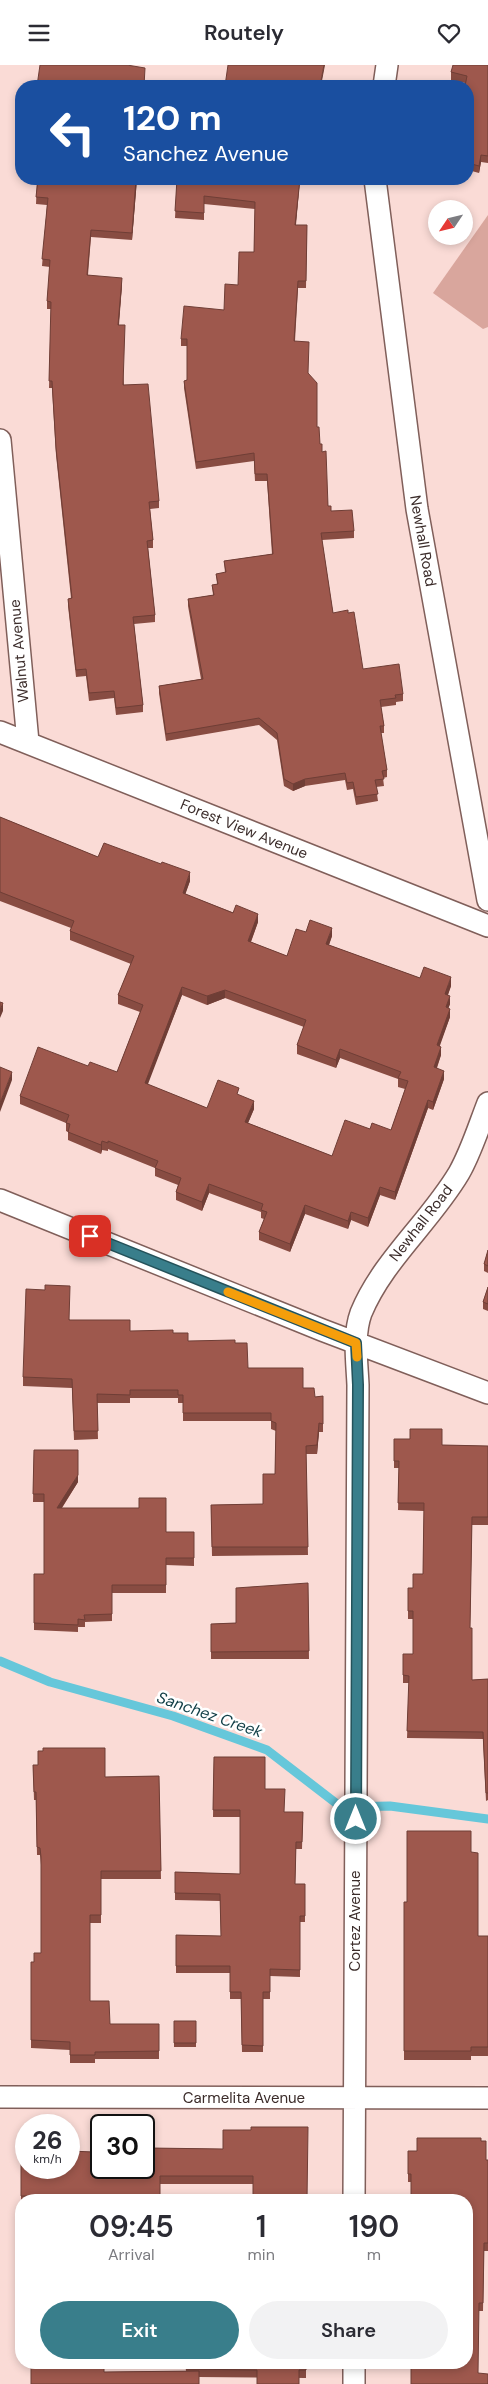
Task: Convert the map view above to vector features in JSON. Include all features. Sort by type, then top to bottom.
[{"type":"street","points":[[385,80],[387,65]]},
{"type":"street","name":"Newhall Road","points":[[376,185],[417,509],[488,900]]},
{"type":"street","name":"Walnut Avenue","points":[[0,440],[28,742]]},
{"type":"street","name":"Forest View Avenue","points":[[0,732],[488,926]]},
{"type":"street","name":"Newhall Road","points":[[356,1343],[361,1314],[387,1266],[427,1218],[460,1173],[488,1103]]},
{"type":"street","points":[[0,1200],[356,1343],[488,1393]]},
{"type":"street","name":"Cortez Avenue","points":[[354,2194],[358,1385],[356,1343]]},
{"type":"street","name":"Carmelita Avenue","points":[[0,2097],[488,2099]]},
{"type":"street","points":[[354,2369],[354,2384]]},
{"type":"shaded area","points":[[488,215],[488,327],[483,329],[433,293],[467,245],[473,245],[473,236]]},
{"type":"building","points":[[40,65],[127,65],[145,68],[144,80],[38,80]]},
{"type":"building","points":[[228,65],[324,65],[321,80],[226,80]]},
{"type":"building","points":[[453,65],[488,65],[488,156],[481,155],[479,166],[474,165],[474,80],[466,80],[467,76],[451,72]]},
{"type":"building","points":[[37,185],[136,185],[132,233],[91,230],[87,275],[122,278],[118,325],[125,325],[123,385],[148,384],[159,501],[149,502],[153,540],[147,541],[155,615],[133,617],[143,705],[116,708],[114,691],[89,693],[86,669],[76,670],[68,599],[72,598],[56,448],[52,381],[49,381],[51,302],[47,301],[50,260],[42,259],[48,198],[36,197]]},
{"type":"building","points":[[177,185],[299,185],[295,225],[307,225],[306,281],[298,281],[294,341],[309,342],[308,373],[317,383],[317,427],[319,427],[322,452],[326,451],[328,506],[331,506],[331,511],[352,510],[354,531],[321,533],[333,613],[348,610],[348,613],[354,612],[363,669],[399,664],[403,694],[395,695],[396,698],[380,700],[384,726],[380,726],[387,770],[382,771],[384,779],[375,780],[378,794],[356,797],[353,782],[347,783],[345,773],[305,779],[293,784],[284,779],[277,733],[259,718],[166,734],[159,686],[203,679],[188,599],[214,595],[212,585],[218,584],[216,574],[226,572],[224,561],[273,554],[267,474],[255,474],[254,453],[196,462],[184,381],[187,380],[187,339],[181,339],[184,306],[224,310],[225,284],[238,285],[239,252],[254,252],[255,202],[204,196],[204,213],[175,211]]},
{"type":"building","points":[[0,817],[98,857],[104,843],[161,864],[162,862],[190,872],[183,893],[233,913],[236,905],[258,914],[248,941],[287,956],[296,929],[306,932],[310,920],[332,928],[326,944],[420,978],[424,967],[451,977],[445,994],[450,996],[446,1007],[450,1009],[437,1045],[441,1047],[434,1067],[444,1071],[433,1102],[428,1100],[395,1192],[380,1187],[368,1218],[351,1212],[348,1221],[305,1205],[290,1244],[259,1232],[267,1212],[261,1210],[263,1204],[209,1184],[202,1202],[176,1192],[181,1178],[155,1168],[158,1161],[108,1141],[108,1143],[102,1141],[101,1145],[68,1132],[70,1124],[66,1123],[69,1115],[20,1096],[38,1047],[88,1066],[90,1062],[117,1072],[143,1005],[118,995],[134,956],[70,931],[74,921],[0,892]],"holes":[[[182,987],[207,996],[225,990],[306,1020],[297,1045],[336,1060],[340,1049],[401,1072],[398,1078],[408,1081],[391,1130],[372,1123],[370,1129],[345,1120],[332,1156],[245,1122],[254,1101],[237,1094],[239,1088],[218,1080],[207,1108],[145,1083]]]},
{"type":"building","points":[[0,1067],[12,1072],[0,1103]]},
{"type":"building","points":[[488,1250],[488,1266],[484,1264]]},
{"type":"building","points":[[45,1285],[70,1286],[69,1320],[130,1320],[130,1331],[173,1330],[173,1333],[188,1333],[188,1341],[235,1340],[235,1343],[247,1343],[248,1368],[303,1368],[303,1388],[314,1388],[315,1397],[323,1396],[323,1424],[319,1423],[317,1445],[306,1446],[308,1547],[212,1547],[211,1505],[263,1504],[263,1474],[275,1474],[276,1423],[271,1421],[271,1413],[183,1413],[183,1395],[178,1395],[178,1390],[130,1390],[130,1395],[97,1394],[98,1431],[74,1431],[72,1379],[23,1377],[26,1289],[45,1290]]},
{"type":"building","points":[[488,1287],[488,1304],[483,1302]]},
{"type":"building","points":[[410,1429],[442,1429],[442,1445],[488,1446],[488,1517],[472,1517],[470,1628],[472,1628],[472,1680],[488,1679],[488,1793],[486,1793],[483,1732],[407,1731],[409,1676],[403,1675],[403,1654],[413,1654],[413,1611],[408,1611],[408,1588],[413,1588],[413,1574],[423,1574],[424,1503],[398,1503],[399,1461],[394,1461],[394,1439],[410,1439]]},
{"type":"building","points":[[34,1450],[78,1450],[78,1475],[57,1508],[139,1508],[139,1498],[166,1498],[166,1532],[194,1532],[194,1558],[166,1558],[166,1585],[112,1585],[112,1614],[84,1615],[85,1620],[78,1619],[78,1625],[34,1623],[34,1574],[44,1574],[44,1494],[33,1494]]},
{"type":"building","points":[[308,1583],[309,1651],[211,1652],[211,1624],[236,1623],[236,1588]]},
{"type":"building","points":[[43,1748],[105,1748],[105,1777],[159,1776],[161,1871],[101,1871],[101,1915],[90,1915],[90,2001],[109,2001],[110,2024],[159,2024],[159,2051],[95,2052],[95,2055],[70,2055],[70,2042],[31,2040],[31,1962],[34,1962],[34,1953],[41,1953],[41,1857],[40,1848],[37,1847],[36,1792],[34,1792],[33,1765],[38,1765],[38,1751],[43,1751]]},
{"type":"building","points":[[214,1757],[265,1757],[265,1789],[285,1789],[284,1812],[303,1812],[302,1842],[296,1842],[295,1884],[305,1884],[305,1916],[300,1916],[300,1970],[270,1969],[270,1992],[263,1992],[263,2046],[242,2045],[241,1992],[230,1992],[230,1966],[176,1966],[176,1935],[221,1936],[220,1894],[175,1893],[175,1872],[240,1874],[240,1810],[213,1810]]},
{"type":"building","points":[[407,1831],[471,1831],[471,1852],[478,1853],[478,1936],[488,1936],[488,2047],[471,2047],[471,2051],[404,2051],[404,1902],[407,1902]]},
{"type":"building","points":[[174,2021],[196,2021],[196,2043],[174,2043]]},
{"type":"building","points":[[251,2127],[308,2127],[307,2194],[253,2194],[253,2176],[160,2176],[160,2194],[21,2194],[21,2179],[80,2179],[80,2151],[90,2152],[90,2179],[155,2179],[155,2148],[223,2149],[223,2130],[251,2130]]},
{"type":"building","points":[[417,2138],[481,2138],[481,2141],[486,2141],[486,2160],[488,2160],[488,2243],[484,2243],[483,2303],[479,2303],[478,2373],[488,2374],[488,2384],[411,2384],[411,2369],[473,2369],[473,2194],[411,2194],[411,2174],[408,2174],[408,2151],[417,2151]]},
{"type":"building","points":[[31,2369],[104,2369],[104,2372],[199,2371],[199,2384],[31,2384]]},
{"type":"building","points":[[186,2369],[306,2369],[299,2370],[299,2384],[257,2384],[257,2370]]},
{"type":"waterway","name":"Sanchez Creek","points":[[0,1661],[50,1682],[173,1716],[267,1750],[341,1807],[390,1806],[488,1819]]},
{"type":"slow traffic","points":[[228,1292],[356,1343],[357,1357]]},
{"type":"route","points":[[90,1236],[356,1343],[358,1385],[356,1819]]}]
